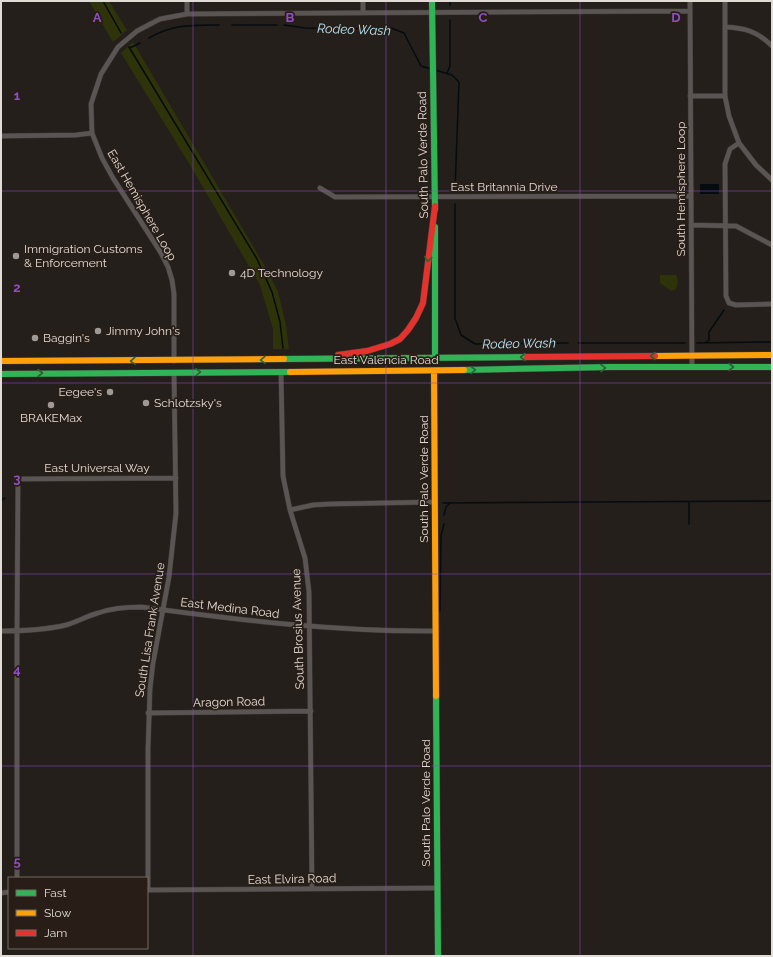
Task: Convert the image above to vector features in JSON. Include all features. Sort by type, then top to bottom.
[{"type":"main road","name":"South Palo Verde Road","points":[[432,1],[435,197],[434,502],[438,956]]},
{"type":"main road","points":[[302,359],[374,350],[392,344],[401,338],[411,328],[422,303],[435,206]]},
{"type":"main road","name":"East Valencia Road","points":[[1,361],[174,361],[772,355]]},
{"type":"main road","points":[[174,361],[174,373]]},
{"type":"main road","name":"East Valencia Road","points":[[1,374],[434,371],[692,366],[772,367]]},
{"type":"street","points":[[187,1],[187,14]]},
{"type":"street","points":[[363,1],[363,12]]},
{"type":"street","name":"South Hemisphere Loop","points":[[690,1],[692,366]]},
{"type":"street","points":[[725,1],[725,96],[729,116],[739,143],[756,165],[772,180]]},
{"type":"street","name":"East Hemisphere Loop","points":[[174,361],[174,294],[168,267],[161,253],[109,172],[92,132],[91,104],[101,74],[118,47],[137,31],[160,19],[187,14],[690,11]]},
{"type":"street","points":[[725,27],[740,28],[754,32],[765,39],[772,46]]},
{"type":"street","points":[[690,96],[725,96]]},
{"type":"street","points":[[1,136],[76,135],[92,132]]},
{"type":"street","points":[[739,143],[730,149],[726,164],[726,296],[728,304],[772,304]]},
{"type":"street","name":"East Britannia Drive","points":[[320,188],[335,197],[691,196]]},
{"type":"street","points":[[691,225],[736,226],[772,245]]},
{"type":"street","name":"South Brosius Avenue","points":[[281,372],[283,476],[290,510],[305,558],[309,592],[312,888]]},
{"type":"street","name":"South Lisa Frank Avenue","points":[[148,890],[148,713],[153,663],[174,544],[176,512],[174,373]]},
{"type":"street","name":"East Universal Way","points":[[17,631],[18,479],[176,478]]},
{"type":"street","points":[[290,510],[313,505],[330,504],[434,502]]},
{"type":"street","name":"East Medina Road","points":[[1,631],[46,629],[68,624],[98,613],[119,608],[141,607],[236,620],[309,627],[334,629],[436,631]]},
{"type":"street","points":[[17,631],[17,877]]},
{"type":"street","name":"Aragon Road","points":[[148,713],[311,710]]},
{"type":"street","name":"East Elvira Road","points":[[148,890],[437,888]]},
{"type":"green space","points":[[89,1],[109,1],[127,30],[113,42]]},
{"type":"green space","points":[[133,42],[267,270],[278,292],[286,325],[289,349],[273,349],[273,329],[260,285],[190,165],[121,53]]},
{"type":"green space","points":[[660,275],[676,275],[678,282],[675,290],[671,291],[660,283]]},
{"type":"shaded area","points":[[700,184],[719,184],[719,194],[700,194]]},
{"type":"waterway","name":"Rodeo Wash","points":[[103,1],[121,33]]},
{"type":"waterway","points":[[447,73],[450,66],[450,20]]},
{"type":"waterway","name":"Rodeo Wash","points":[[149,38],[166,30],[183,26],[219,25]]},
{"type":"waterway","name":"Rodeo Wash","points":[[232,25],[277,25]]},
{"type":"waterway","name":"Rodeo Wash","points":[[284,25],[305,28],[339,29],[391,28],[404,33],[421,66],[431,69]]},
{"type":"waterway","points":[[140,43],[129,47],[257,259],[272,292],[280,322],[283,348]]},
{"type":"waterway","name":"Rodeo Wash","points":[[435,70],[452,75],[459,82],[455,190]]},
{"type":"waterway","name":"Rodeo Wash","points":[[455,204],[455,318],[461,335],[475,344],[568,343]]},
{"type":"waterway","points":[[706,342],[709,340],[709,332],[724,310]]},
{"type":"waterway","points":[[697,343],[772,342]]},
{"type":"waterway","name":"Rodeo Wash","points":[[578,343],[685,343]]},
{"type":"waterway","points":[[1,500],[5,498]]},
{"type":"waterway","points":[[443,503],[772,501]]},
{"type":"waterway","points":[[689,502],[689,524]]},
{"type":"waterway","points":[[444,515],[446,507],[450,503]]},
{"type":"waterway","points":[[440,611],[441,536],[444,524]]},
{"type":"traffic: fast","points":[[432,1],[435,209]]},
{"type":"traffic: fast","points":[[435,227],[435,358]]},
{"type":"traffic: fast","points":[[284,359],[527,357]]},
{"type":"traffic: fast","points":[[464,370],[611,367],[772,367]]},
{"type":"traffic: fast","points":[[1,374],[290,372]]},
{"type":"traffic: fast","points":[[436,696],[438,956]]},
{"type":"traffic: slow","points":[[655,356],[772,355]]},
{"type":"traffic: slow","points":[[1,361],[284,359]]},
{"type":"traffic: slow","points":[[290,372],[464,370]]},
{"type":"traffic: slow","points":[[434,371],[436,696]]},
{"type":"traffic: jam","points":[[338,355],[367,351],[390,344],[400,339],[416,318],[423,303],[435,206]]},
{"type":"traffic: jam","points":[[527,357],[655,356]]},
{"type":"place","name":"Immigration Customs & Enforcement","points":[[16,256]]},
{"type":"place","name":"4D Technology","points":[[232,273]]},
{"type":"place","name":"Jimmy John's","points":[[98,331]]},
{"type":"place","name":"Baggin's","points":[[35,338]]},
{"type":"place","name":"Eegee's","points":[[110,392]]},
{"type":"place","name":"Schlotzsky's","points":[[146,403]]},
{"type":"place","name":"BRAKEMax","points":[[51,405]]}]
